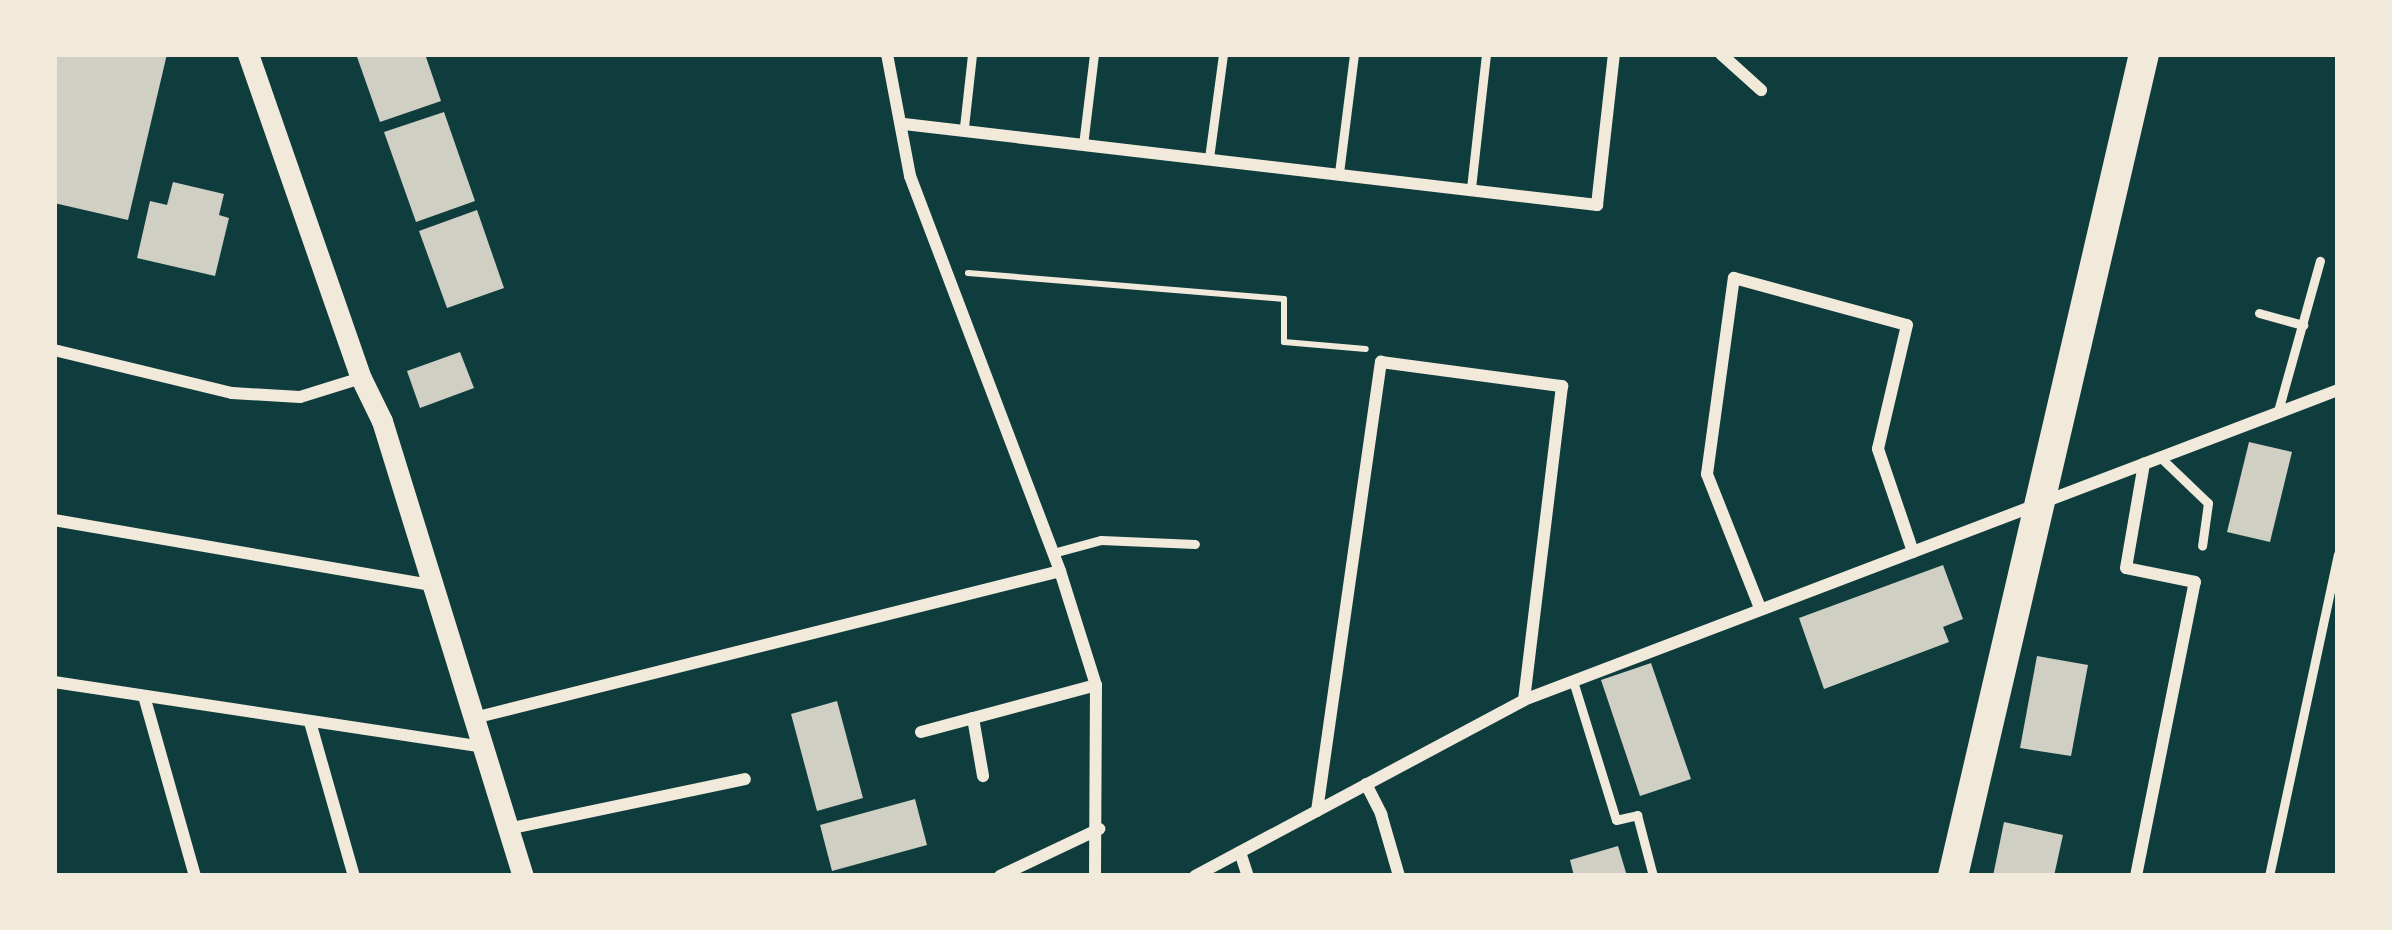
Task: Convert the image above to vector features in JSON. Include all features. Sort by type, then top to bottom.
[{"type":"main road","points":[[1953,876],[2144,54]]},
{"type":"street","points":[[248,54],[362,378],[382,421],[437,586],[523,876]]},
{"type":"street","points":[[887,54],[904,124],[910,176],[1060,571],[1096,685],[1099,829],[1095,876]]},
{"type":"street","points":[[904,124],[964,127],[1597,205],[1614,54]]},
{"type":"street","points":[[1720,54],[1761,90]]},
{"type":"street","points":[[1760,608],[1707,474],[1733,278],[1906,325],[1879,449],[1913,552]]},
{"type":"street","points":[[54,350],[232,393],[299,398],[362,378]]},
{"type":"street","points":[[1317,811],[1381,362],[1562,386],[1524,700]]},
{"type":"street","points":[[1195,876],[1524,700],[2338,390]]},
{"type":"street","points":[[2136,876],[2195,582],[2126,568],[2144,464]]},
{"type":"street","points":[[54,520],[437,586]]},
{"type":"street","points":[[474,718],[1060,571]]},
{"type":"street","points":[[54,682],[483,747]]},
{"type":"street","points":[[921,732],[1096,685]]},
{"type":"street","points":[[144,696],[195,876]]},
{"type":"street","points":[[973,718],[983,776]]},
{"type":"street","points":[[310,722],[354,876]]},
{"type":"street","points":[[507,829],[746,779]]},
{"type":"street","points":[[1366,784],[1381,814],[1399,876]]},
{"type":"street","points":[[1000,876],[1099,829]]},
{"type":"street","points":[[1240,852],[1248,876]]},
{"type":"lane","points":[[964,127],[972,54]]},
{"type":"lane","points":[[1083,145],[1094,54]]},
{"type":"lane","points":[[1209,158],[1222,54]]},
{"type":"lane","points":[[1339,173],[1354,54]]},
{"type":"lane","points":[[1471,188],[1486,54]]},
{"type":"lane","points":[[2278,411],[2320,261]]},
{"type":"lane","points":[[2259,313],[2302,325]]},
{"type":"lane","points":[[2161,458],[2208,503],[2202,546]]},
{"type":"lane","points":[[1053,554],[1101,540],[1195,544]]},
{"type":"lane","points":[[2269,876],[2338,554]]},
{"type":"lane","points":[[1573,681],[1616,820],[1637,815],[1653,876]]},
{"type":"path","points":[[946,272],[1284,299],[1284,342],[1368,350],[1381,362]]},
{"type":"building","points":[[54,54],[167,54],[128,220],[54,203]]},
{"type":"building","points":[[356,54],[425,54],[441,101],[380,122]]},
{"type":"building","points":[[444,112],[475,201],[416,222],[384,132]]},
{"type":"building","points":[[173,182],[224,194],[219,215],[229,218],[215,276],[137,258],[150,201],[167,205]]},
{"type":"building","points":[[477,210],[504,288],[447,308],[419,231]]},
{"type":"building","points":[[460,352],[474,388],[420,408],[407,371]]},
{"type":"building","points":[[2249,442],[2292,452],[2270,542],[2227,532]]},
{"type":"building","points":[[1943,565],[1963,619],[1943,627],[1949,642],[1824,689],[1799,618]]},
{"type":"building","points":[[2037,656],[2088,665],[2071,756],[2020,748]]},
{"type":"building","points":[[1651,663],[1691,779],[1640,796],[1601,680]]},
{"type":"building","points":[[837,701],[863,798],[817,811],[791,714]]},
{"type":"building","points":[[915,799],[927,845],[832,871],[820,825]]},
{"type":"building","points":[[2004,822],[2063,835],[2054,876],[1993,876]]},
{"type":"building","points":[[1618,846],[1627,876],[1574,876],[1570,860]]}]
